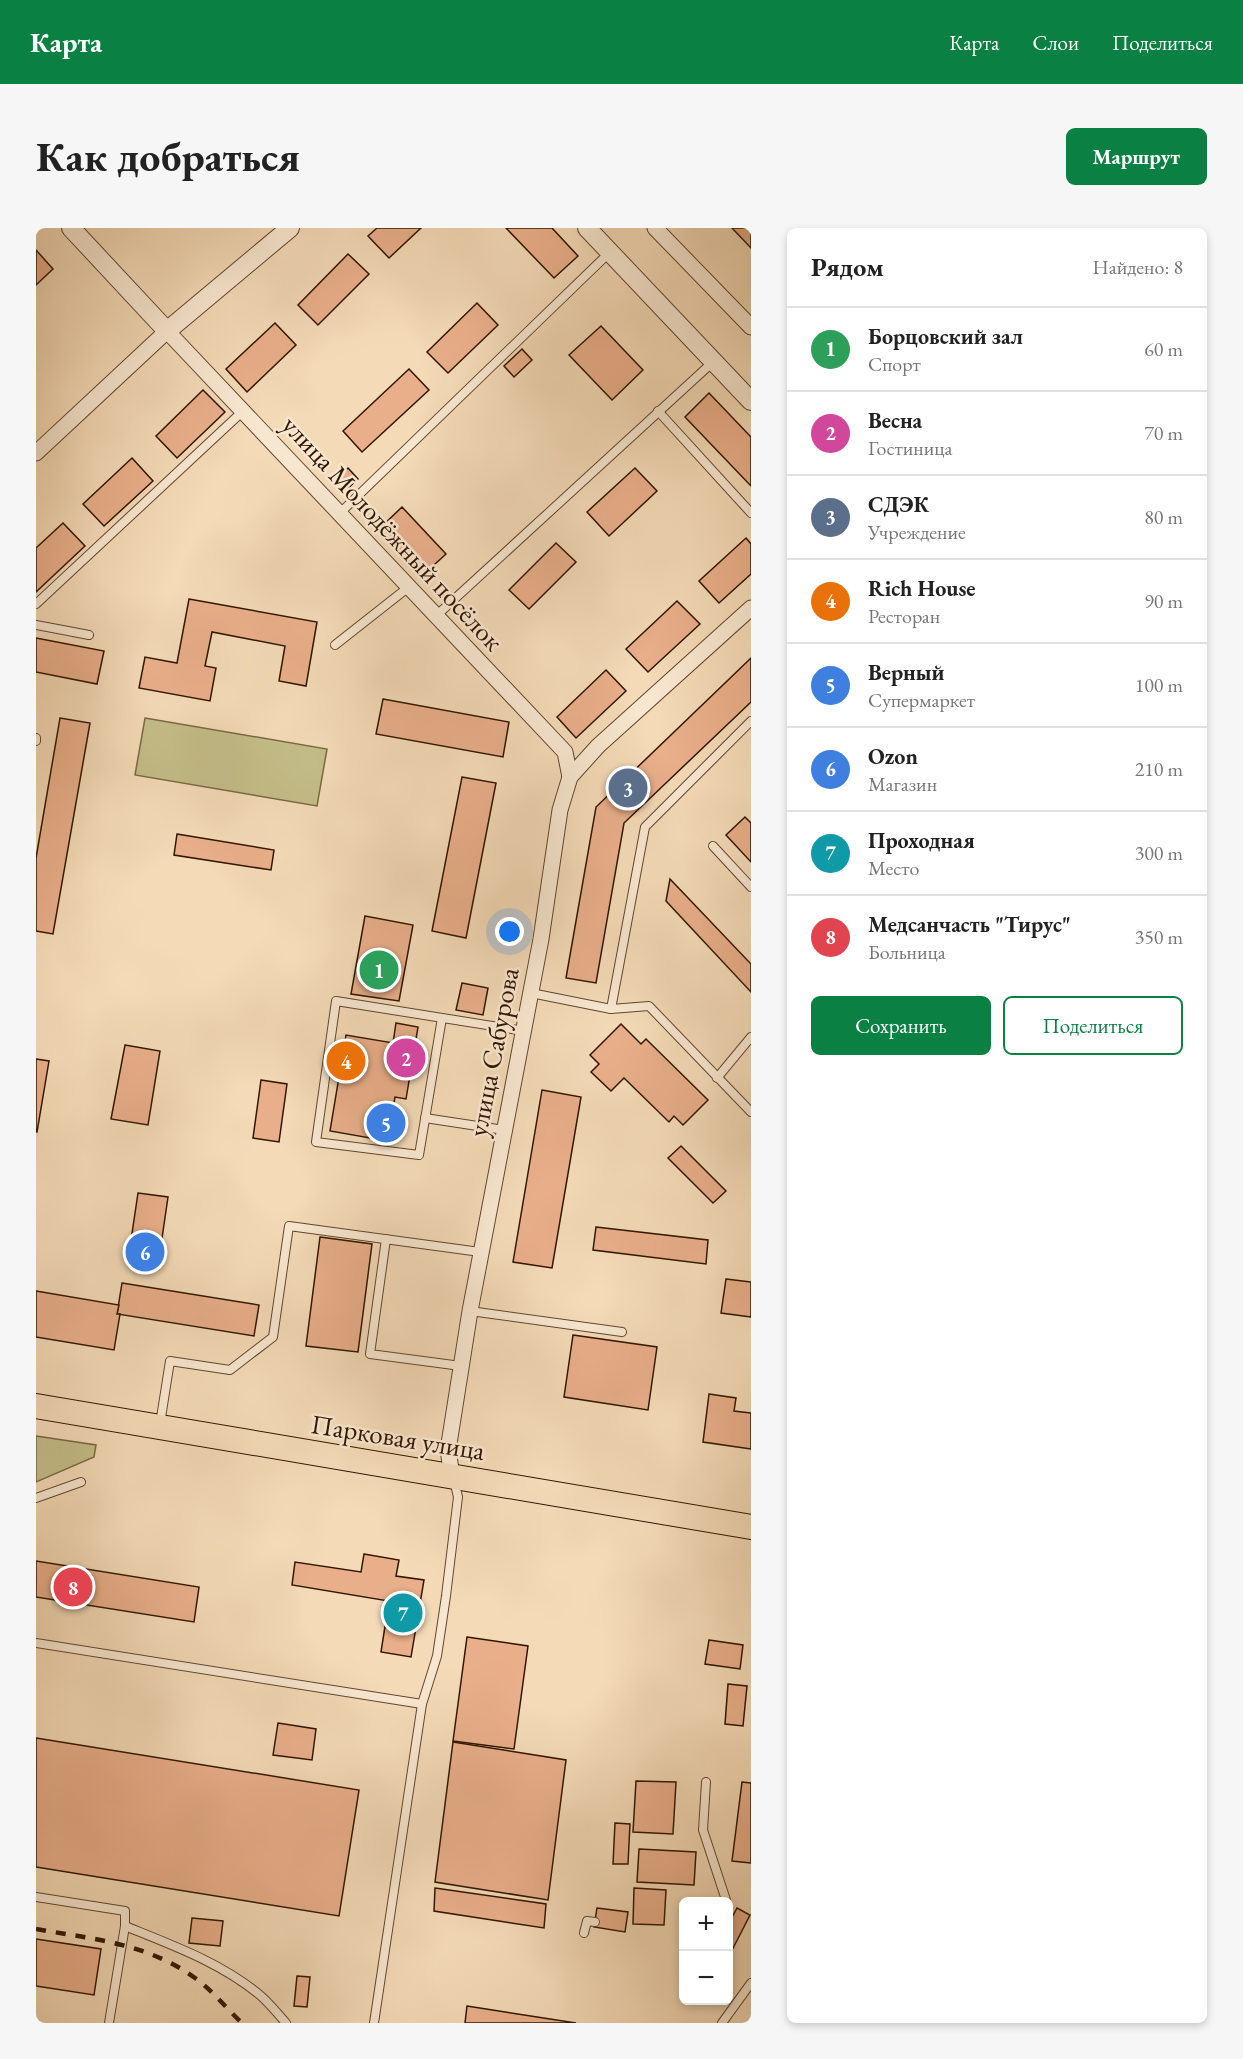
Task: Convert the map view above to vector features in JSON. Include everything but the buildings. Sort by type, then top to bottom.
[{"type":"main road","name":"Парковая улица","points":[[36,1406],[751,1527]]},
{"type":"street","points":[[71,228],[167,331]]},
{"type":"street","points":[[36,453],[167,331],[290,228]]},
{"type":"street","points":[[587,228],[751,401]]},
{"type":"street","points":[[655,228],[751,327]]},
{"type":"street","name":"улица Молодёжный посёлок","points":[[167,331],[565,752],[570,777]]},
{"type":"street","name":"улица Сабурова","points":[[452,1476],[448,1450],[470,1311],[531,993],[560,810],[570,777],[598,746],[750,612]]},
{"type":"lane","points":[[340,513],[610,252]]},
{"type":"lane","points":[[437,615],[714,361]]},
{"type":"lane","points":[[658,411],[751,513]]},
{"type":"lane","points":[[36,604],[242,412]]},
{"type":"lane","points":[[334,645],[410,586]]},
{"type":"lane","points":[[36,625],[89,635]]},
{"type":"lane","points":[[611,1010],[645,827],[751,721]]},
{"type":"lane","points":[[713,846],[751,887]]},
{"type":"lane","points":[[531,993],[611,1010],[649,1006],[751,1112]]},
{"type":"lane","points":[[442,1018],[419,1155],[316,1142],[336,1001],[524,1031]]},
{"type":"lane","points":[[717,1078],[751,1037]]},
{"type":"lane","points":[[425,1118],[504,1130]]},
{"type":"lane","points":[[160,1427],[170,1361],[230,1370],[273,1338],[289,1226],[480,1252]]},
{"type":"lane","points":[[386,1239],[370,1354],[461,1366]]},
{"type":"lane","points":[[470,1311],[622,1332]]},
{"type":"lane","points":[[374,2023],[422,1704],[437,1656],[453,1549],[458,1497],[452,1476]]},
{"type":"lane","points":[[36,1498],[81,1482]]},
{"type":"lane","points":[[36,1643],[422,1704]]},
{"type":"lane","points":[[706,1782],[703,1830],[725,1897]]},
{"type":"lane","points":[[36,1897],[125,1911],[125,1926],[109,2023]]},
{"type":"lane","points":[[584,1933],[587,1921],[595,1922]]},
{"type":"lane","points":[[125,1926],[174,1946],[227,1972],[261,1996],[286,2023]]},
{"type":"lane","points":[[722,2023],[751,1983]]},
{"type":"shaded area","points":[[145,718],[327,749],[317,806],[135,775]]},
{"type":"shaded area","points":[[36,1436],[96,1445],[94,1457],[36,1482]]},
{"type":"railway","points":[[36,1929],[118,1944],[158,1957],[195,1978],[242,2023]]},
{"type":"place","name":"СДЭК","points":[[628,788]]},
{"type":"place","name":"Борцовский зал","points":[[379,970]]},
{"type":"place","name":"Весна","points":[[406,1058]]},
{"type":"place","name":"Rich House","points":[[346,1061]]},
{"type":"place","name":"Верный","points":[[386,1123]]},
{"type":"place","name":"Ozon","points":[[145,1252]]},
{"type":"place","name":"Медсанчасть \"Тирус\"","points":[[73,1587]]},
{"type":"place","name":"Проходная","points":[[403,1613]]}]
